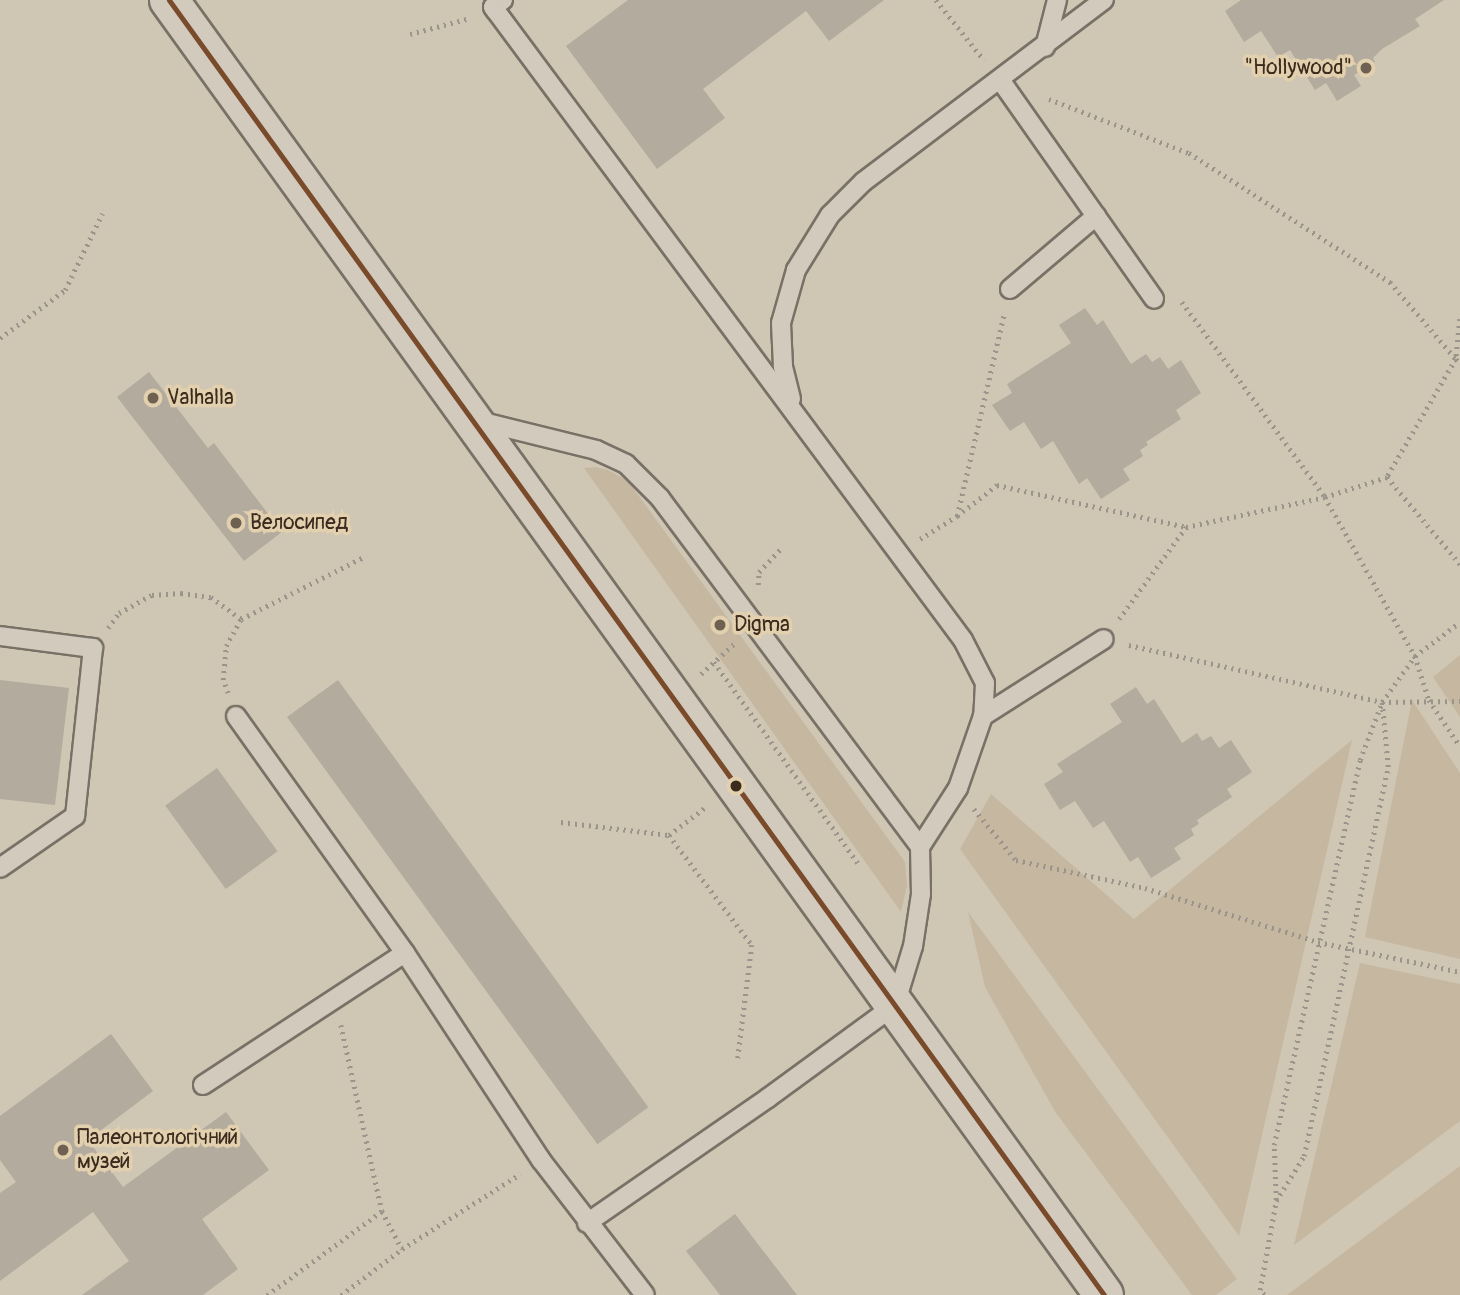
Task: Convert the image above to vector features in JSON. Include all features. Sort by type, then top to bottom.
[{"type":"main road","points":[[169,0],[475,420],[1104,1295]]},
{"type":"lane","points":[[1045,47],[1057,0]]},
{"type":"lane","points":[[794,409],[783,366],[781,323],[796,270],[830,215],[863,183],[1001,81],[1104,0]]},
{"type":"lane","points":[[499,6],[963,640],[985,683],[984,716],[958,788],[920,847],[921,894],[913,946],[895,1005],[768,1098],[587,1223]]},
{"type":"lane","points":[[1001,81],[1154,299]]},
{"type":"lane","points":[[1010,289],[1096,216]]},
{"type":"lane","points":[[475,420],[596,450],[626,464],[660,498],[920,847]]},
{"type":"lane","points":[[0,636],[93,648],[75,816],[0,868]]},
{"type":"lane","points":[[984,716],[1104,639]]},
{"type":"lane","points":[[236,716],[405,953],[541,1160],[645,1295]]},
{"type":"lane","points":[[203,1085],[405,953]]},
{"type":"path","points":[[936,0],[1001,81],[1189,153],[1390,282],[1458,361]]},
{"type":"path","points":[[410,34],[499,6]]},
{"type":"path","points":[[0,338],[65,290],[102,214]]},
{"type":"path","points":[[957,516],[1010,289]]},
{"type":"path","points":[[1179,299],[1325,497],[1415,656],[1429,700],[1460,746]]},
{"type":"path","points":[[899,552],[957,516],[997,485],[1186,527],[1325,497],[1387,477],[1458,361],[1460,319]]},
{"type":"path","points":[[1387,477],[1460,564]]},
{"type":"path","points":[[1186,527],[1104,639],[1382,702],[1460,701]]},
{"type":"path","points":[[674,697],[753,625],[759,572],[782,547]]},
{"type":"path","points":[[236,716],[223,680],[226,646],[241,620],[364,557]]},
{"type":"path","points":[[93,648],[119,613],[152,595],[181,593],[211,597],[241,620]]},
{"type":"path","points":[[1264,1295],[1260,1290],[1276,1201],[1274,1144],[1360,760],[1382,702],[1415,656],[1460,622]]},
{"type":"path","points":[[714,662],[858,863]]},
{"type":"path","points":[[1276,1201],[1304,1156],[1350,947],[1388,767],[1382,702]]},
{"type":"path","points":[[561,822],[669,835],[736,783]]},
{"type":"path","points":[[958,788],[1016,860],[1145,888],[1318,942],[1460,972]]},
{"type":"path","points":[[669,835],[751,945],[738,1058]]},
{"type":"path","points":[[335,998],[382,1211],[402,1249]]},
{"type":"path","points":[[341,1295],[402,1249],[541,1160]]},
{"type":"path","points":[[267,1295],[382,1211]]},
{"type":"shaded area","points":[[584,468],[608,470],[628,481],[905,862],[907,886],[901,912]]},
{"type":"shaded area","points":[[1460,655],[1460,717],[1433,677]]},
{"type":"shaded area","points":[[1412,700],[1460,773],[1460,959],[1365,937]]},
{"type":"shaded area","points":[[1352,740],[1239,1236],[960,849],[991,794],[1134,919]]},
{"type":"shaded area","points":[[968,912],[1237,1279],[1216,1295],[1192,1295],[1056,1113],[985,987]]},
{"type":"shaded area","points":[[1360,963],[1460,984],[1460,1121],[1294,1245]]},
{"type":"shaded area","points":[[1460,1166],[1460,1295],[1287,1295]]},
{"type":"building","points":[[628,0],[884,0],[829,41],[806,11],[703,89],[725,118],[657,169],[566,46]]},
{"type":"building","points":[[1241,0],[1444,0],[1415,19],[1420,26],[1382,49],[1373,58],[1375,62],[1354,75],[1361,86],[1337,101],[1326,83],[1315,90],[1290,50],[1278,57],[1261,31],[1244,42],[1225,11]]},
{"type":"building","points":[[1085,308],[1097,325],[1103,320],[1131,364],[1146,354],[1152,362],[1160,357],[1168,369],[1181,360],[1201,393],[1176,410],[1181,419],[1146,442],[1148,445],[1140,450],[1143,456],[1123,469],[1130,480],[1101,499],[1087,478],[1079,484],[1053,441],[1041,449],[1024,422],[1010,431],[992,405],[1012,393],[1007,384],[1071,343],[1059,325]]},
{"type":"building","points":[[149,372],[208,448],[214,443],[282,532],[244,561],[117,397]]},
{"type":"building","points":[[0,680],[69,688],[55,805],[0,799]]},
{"type":"building","points":[[338,680],[648,1107],[597,1144],[287,717]]},
{"type":"building","points":[[1136,687],[1147,704],[1154,699],[1182,743],[1197,733],[1202,741],[1211,736],[1219,748],[1231,740],[1252,772],[1227,789],[1232,797],[1197,820],[1199,824],[1191,829],[1194,835],[1174,848],[1181,859],[1151,878],[1138,857],[1130,862],[1104,821],[1093,828],[1075,801],[1060,810],[1044,784],[1063,772],[1057,764],[1122,722],[1110,704]]},
{"type":"building","points":[[217,768],[278,851],[226,889],[165,806]]},
{"type":"building","points":[[111,1034],[153,1091],[88,1140],[123,1187],[226,1112],[269,1170],[202,1219],[238,1269],[203,1295],[82,1295],[129,1261],[93,1212],[0,1281],[0,1193],[16,1182],[0,1160],[0,1116]]},
{"type":"building","points":[[735,1214],[797,1295],[720,1295],[686,1251]]},
{"type":"transit line","points":[[169,0],[1104,1295]]},
{"type":"place","name":"\"Hollywood\"","points":[[1366,68]]},
{"type":"place","name":"Valhalla","points":[[153,398]]},
{"type":"place","name":"Велосипед","points":[[236,523]]},
{"type":"place","name":"Digma","points":[[720,625]]},
{"type":"place","name":"Палеонтологічний музей","points":[[63,1150]]}]
